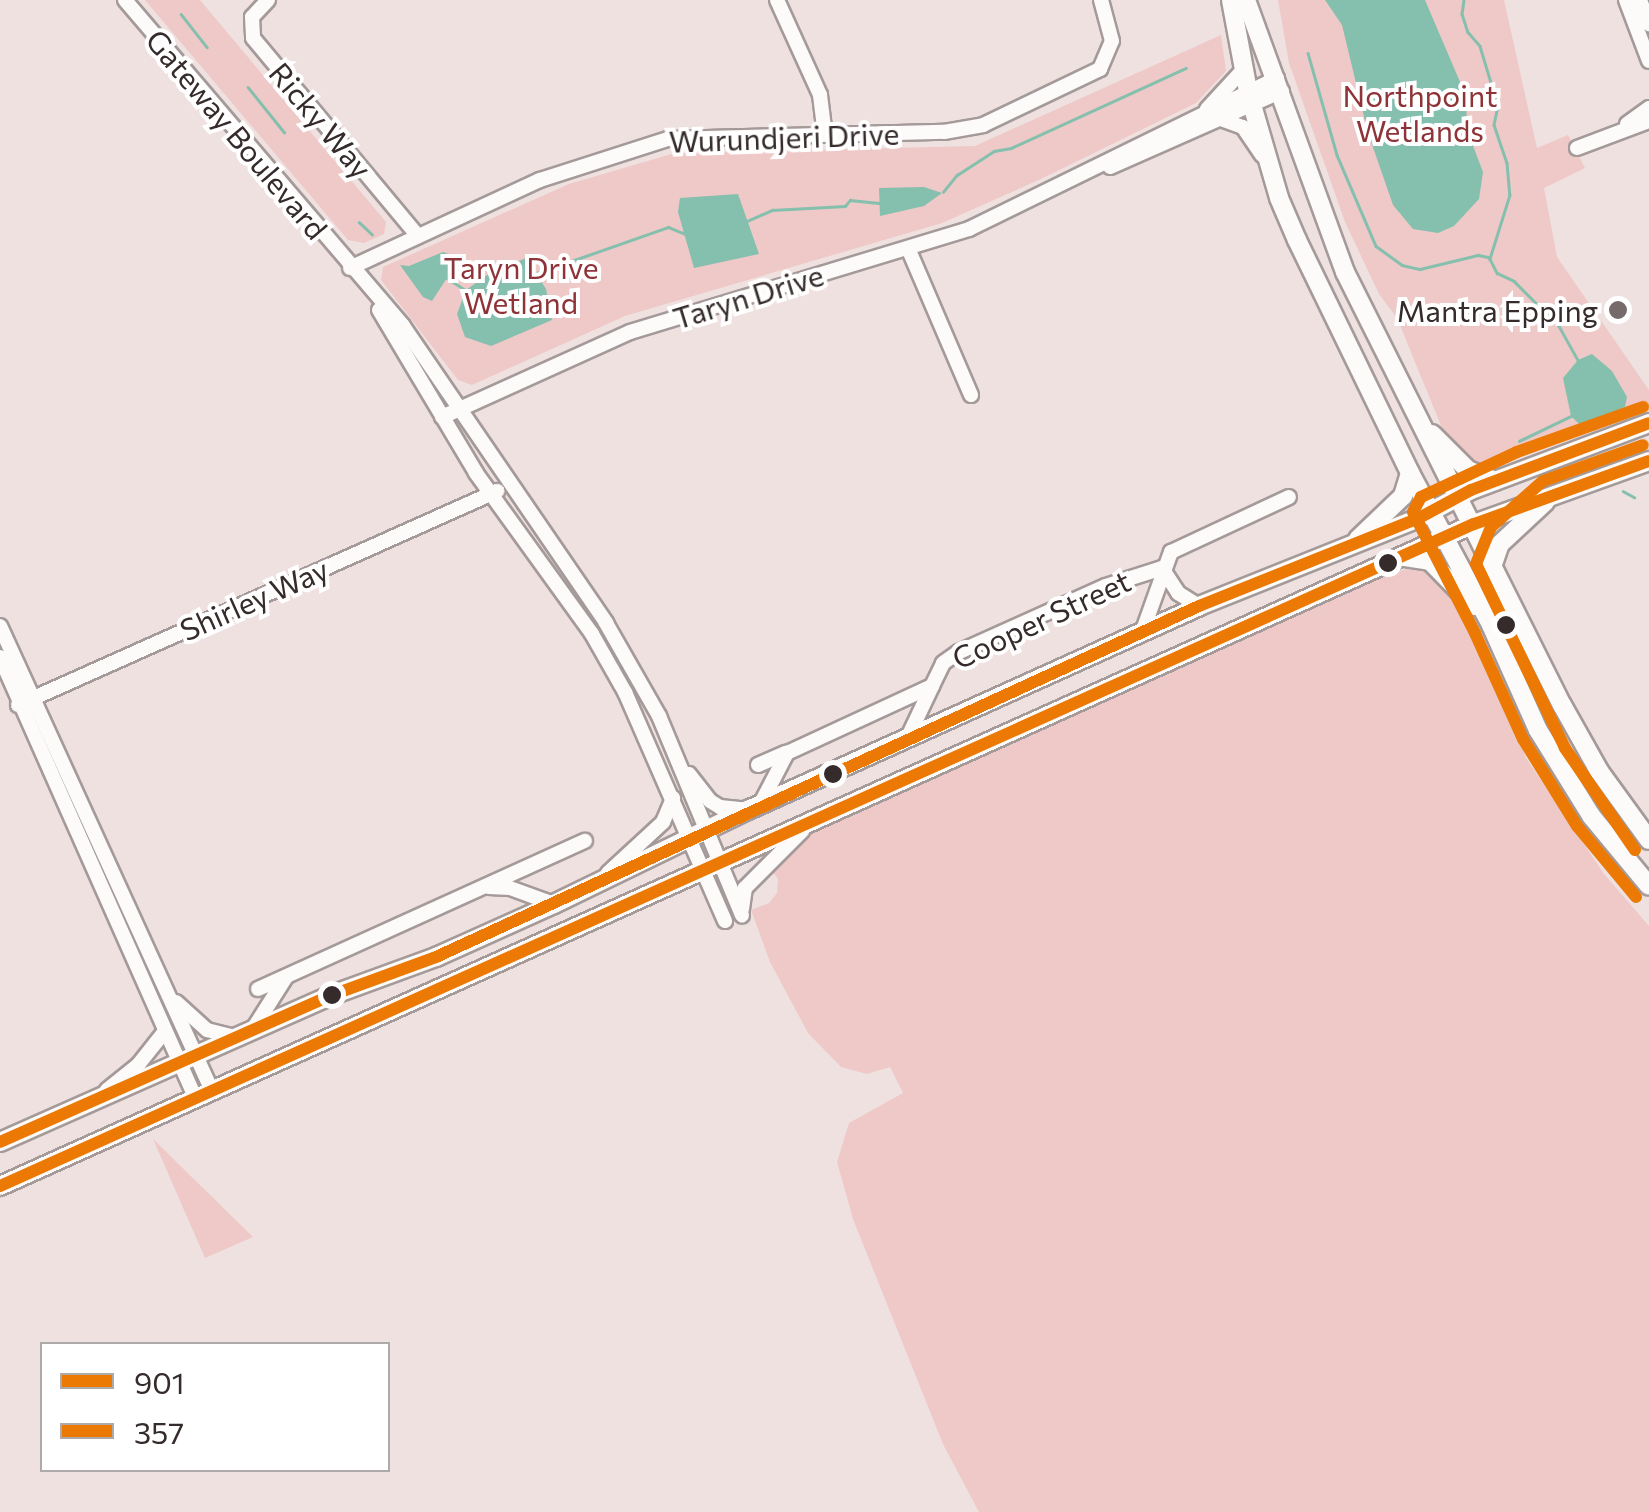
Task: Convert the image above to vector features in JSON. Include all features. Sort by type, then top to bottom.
[{"type":"main road","points":[[1231,0],[1242,70],[1269,169],[1296,240],[1410,473],[1491,625],[1538,730],[1564,775],[1649,886]]},
{"type":"main road","points":[[1246,0],[1346,272],[1581,740],[1649,840]]},
{"type":"main road","name":"Cooper Street","points":[[0,1142],[554,904],[754,807],[1199,606],[1350,547],[1458,496],[1649,423]]},
{"type":"main road","points":[[1422,425],[1468,470],[1495,481]]},
{"type":"main road","points":[[0,1186],[1474,524],[1649,461]]},
{"type":"main road","points":[[1350,547],[1403,496],[1410,473]]},
{"type":"main road","points":[[1493,564],[1504,539],[1553,495]]},
{"type":"main road","points":[[1404,557],[1430,562],[1491,625]]},
{"type":"street","name":"Gateway Boulevard","points":[[125,0],[403,326],[606,623],[640,677],[671,744],[712,865]]},
{"type":"street","name":"Ricky Way","points":[[268,0],[252,17],[258,45],[418,236]]},
{"type":"street","points":[[777,0],[820,95],[825,133]]},
{"type":"street","name":"Wurundjeri Drive","points":[[350,268],[570,168],[652,143],[679,138],[967,130],[1087,78],[1106,62],[1112,41],[1101,0]]},
{"type":"street","points":[[1626,0],[1649,61]]},
{"type":"street","points":[[1640,0],[1649,24]]},
{"type":"street","points":[[1242,70],[1212,114],[1244,126],[1269,169]]},
{"type":"street","name":"Taryn Drive","points":[[442,416],[630,332],[969,229],[1280,84]]},
{"type":"street","points":[[1623,128],[1649,108]]},
{"type":"street","points":[[1577,148],[1649,121]]},
{"type":"street","points":[[908,248],[971,395]]},
{"type":"street","name":"Gateway Boulevard","points":[[350,268],[396,334],[491,494],[592,634],[625,692],[674,798],[699,835]]},
{"type":"street","name":"Shirley Way","points":[[18,705],[510,484]]},
{"type":"street","name":"Cooper Street","points":[[1142,632],[1154,610],[1162,568],[1178,548],[1289,497]]},
{"type":"street","name":"Cooper Street","points":[[1162,568],[1178,594],[1199,606]]},
{"type":"street","name":"Cooper Street","points":[[906,739],[943,664],[959,652],[1106,586],[1162,568]]},
{"type":"street","points":[[592,634],[606,623]]},
{"type":"street","points":[[0,626],[168,995],[204,1095]]},
{"type":"street","points":[[0,657],[18,705],[166,1031],[188,1059]]},
{"type":"street","name":"Cooper Street","points":[[758,765],[932,686]]},
{"type":"street","points":[[671,744],[710,801],[720,807],[754,807],[787,752]]},
{"type":"street","points":[[592,886],[662,822],[674,798]]},
{"type":"street","points":[[712,865],[742,915],[745,888],[820,817]]},
{"type":"street","points":[[258,989],[585,841]]},
{"type":"street","points":[[712,865],[725,921]]},
{"type":"street","points":[[483,888],[510,888],[554,904]]},
{"type":"street","points":[[168,995],[208,1030],[244,1034],[268,1013],[286,977]]},
{"type":"street","points":[[95,1100],[138,1064],[166,1031]]},
{"type":"green space","points":[[145,0],[200,0],[386,222],[384,234],[364,243],[348,240]]},
{"type":"green space","name":"Northpoint Wetlands","points":[[1278,0],[1504,0],[1537,148],[1568,135],[1585,168],[1544,188],[1557,257],[1649,390],[1649,403],[1620,417],[1618,411],[1590,396],[1584,433],[1462,477],[1397,318],[1379,294],[1345,222],[1289,63]]},
{"type":"green space","name":"Taryn Drive Wetland","points":[[1221,35],[1226,71],[1196,103],[1041,179],[942,223],[625,316],[472,385],[458,380],[381,280],[383,267],[569,184],[675,153],[975,146]]},
{"type":"green space","points":[[1424,565],[1457,606],[1510,712],[1526,758],[1604,874],[1649,926],[1649,1512],[979,1512],[943,1444],[853,1219],[837,1162],[849,1123],[903,1093],[890,1067],[867,1074],[841,1067],[808,1033],[770,962],[751,910],[769,903],[777,893],[778,879],[770,868],[814,830],[1254,632],[1390,573]]},
{"type":"green space","points":[[153,1139],[253,1237],[205,1258]]},
{"type":"shaded area","points":[[1325,0],[1425,0],[1466,96],[1467,130],[1483,172],[1479,199],[1454,226],[1438,233],[1413,229],[1393,205],[1368,133],[1342,25]]},
{"type":"shaded area","points":[[924,187],[942,193],[924,206],[880,216],[879,188]]},
{"type":"shaded area","points":[[738,194],[759,254],[694,268],[678,212],[680,198]]},
{"type":"shaded area","points":[[443,252],[460,258],[432,301],[423,297],[400,265],[409,266]]},
{"type":"shaded area","points":[[526,258],[546,289],[552,320],[491,346],[465,337],[457,314],[466,290],[490,273]]},
{"type":"shaded area","points":[[1592,354],[1612,371],[1627,397],[1625,407],[1581,426],[1571,416],[1563,378],[1578,360]]},
{"type":"waterway","points":[[1464,0],[1462,14],[1468,32],[1480,46],[1498,106],[1494,125],[1507,163],[1510,195],[1490,259],[1497,273],[1514,281],[1559,326],[1579,362]]},
{"type":"waterway","points":[[181,14],[207,47]]},
{"type":"waterway","points":[[1308,53],[1337,155],[1376,246],[1402,265],[1420,269],[1478,255],[1488,257]]},
{"type":"waterway","points":[[943,192],[957,175],[994,151],[1011,148],[1186,68]]},
{"type":"waterway","points":[[248,87],[284,132]]},
{"type":"waterway","points":[[745,222],[772,210],[845,206],[850,200],[881,203]]},
{"type":"waterway","points":[[359,222],[372,234]]},
{"type":"waterway","points":[[537,273],[668,227],[685,234]]},
{"type":"waterway","points":[[444,276],[467,291]]},
{"type":"waterway","points":[[1519,441],[1571,416]]},
{"type":"waterway","points":[[1623,491],[1634,497]]},
{"type":"transit line","name":"357","points":[[1636,897],[1577,826],[1523,739],[1475,633],[1413,512],[1421,497],[1517,452],[1643,407]]},
{"type":"transit line","name":"901","points":[[0,1142],[332,995],[436,957],[1199,606],[1419,518],[1471,490],[1649,423]]},
{"type":"transit line","name":"357","points":[[1635,850],[1565,748],[1476,564],[1491,527],[1543,481],[1643,445]]},
{"type":"transit line","name":"901","points":[[0,1186],[1474,524],[1649,461]]},
{"type":"place","name":"Mantra Epping","points":[[1618,310]]}]
